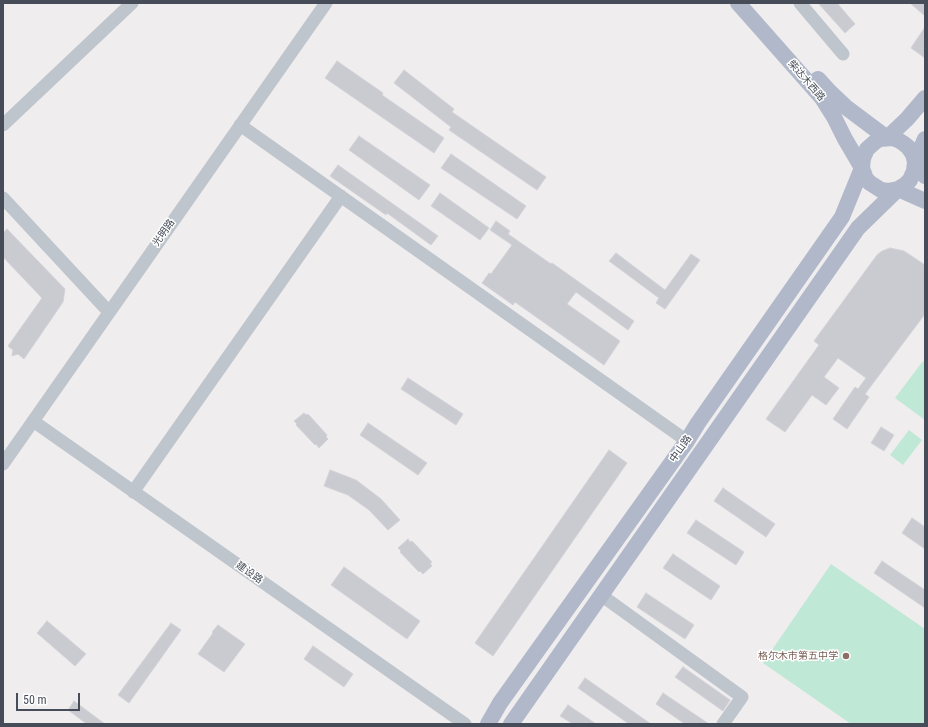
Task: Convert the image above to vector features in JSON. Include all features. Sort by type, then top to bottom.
[{"type":"main road","name":"柴达木西路","points":[[738,3],[822,98],[862,168]]},
{"type":"main road","name":"柴达木西路","points":[[751,3],[828,90],[847,108],[887,138]]},
{"type":"main road","points":[[887,138],[907,119],[925,98]]},
{"type":"main road","points":[[925,139],[915,162],[914,171],[910,180],[898,189],[888,191],[881,190],[874,186],[866,179],[862,168],[863,158],[867,149],[880,139],[887,138],[898,140],[908,147],[913,154],[915,162],[925,176]]},
{"type":"main road","name":"中山路","points":[[488,724],[500,703],[687,441],[842,217],[862,168]]},
{"type":"main road","points":[[898,189],[925,201]]},
{"type":"main road","name":"中山路","points":[[511,724],[858,228],[898,189]]},
{"type":"street","points":[[3,125],[132,3]]},
{"type":"street","name":"光明路","points":[[3,464],[326,3]]},
{"type":"street","points":[[800,3],[843,54]]},
{"type":"street","points":[[240,125],[687,441]]},
{"type":"street","points":[[133,492],[341,196]]},
{"type":"street","points":[[3,198],[110,312]]},
{"type":"street","name":"建设路","points":[[33,421],[465,724]]},
{"type":"street","points":[[601,595],[742,696],[723,724]]},
{"type":"green space","points":[[923,361],[925,363],[925,420],[895,398]]},
{"type":"green space","points":[[909,430],[922,440],[903,465],[890,455]]},
{"type":"green space","name":"格尔木市第五中学","points":[[831,564],[925,629],[925,724],[851,724],[763,663]]},
{"type":"building","points":[[818,3],[837,3],[855,24],[845,33]]},
{"type":"building","points":[[910,3],[925,3],[925,16]]},
{"type":"building","points":[[925,27],[925,58],[911,48]]},
{"type":"building","points":[[337,61],[383,93],[382,95],[444,138],[434,153],[325,78]]},
{"type":"building","points":[[404,70],[454,109],[452,112],[546,177],[537,190],[449,130],[451,127],[394,83]]},
{"type":"building","points":[[359,136],[430,185],[419,200],[349,150]]},
{"type":"building","points":[[451,154],[526,206],[517,219],[441,168]]},
{"type":"building","points":[[338,165],[438,236],[431,245],[387,213],[386,215],[330,176]]},
{"type":"building","points":[[440,193],[489,228],[480,240],[431,206]]},
{"type":"building","points":[[496,221],[510,231],[508,234],[634,321],[628,330],[576,292],[567,304],[620,341],[604,365],[515,302],[513,305],[482,283],[489,273],[491,274],[512,245],[490,230]]},
{"type":"building","points":[[7,229],[65,289],[63,302],[24,359],[18,354],[12,356],[13,350],[8,346],[42,298],[3,257],[3,233]]},
{"type":"building","points":[[890,248],[904,251],[925,265],[925,314],[865,394],[869,397],[847,429],[833,419],[855,387],[858,389],[866,378],[838,358],[824,377],[839,388],[826,405],[812,395],[785,432],[766,419],[819,345],[814,341],[877,255]]},
{"type":"building","points":[[616,253],[665,290],[691,254],[700,260],[665,309],[656,303],[659,298],[609,261]]},
{"type":"building","points":[[408,378],[463,414],[456,425],[401,389]]},
{"type":"building","points":[[304,413],[306,415],[308,414],[327,435],[326,437],[328,439],[319,448],[296,425],[297,424],[294,421]]},
{"type":"building","points":[[368,423],[427,463],[418,475],[360,435]]},
{"type":"building","points":[[881,427],[894,435],[884,451],[871,443]]},
{"type":"building","points":[[609,450],[627,463],[493,656],[475,643]]},
{"type":"building","points":[[330,470],[356,480],[381,499],[400,520],[388,530],[369,510],[348,495],[324,486]]},
{"type":"building","points":[[723,488],[775,524],[766,537],[714,501]]},
{"type":"building","points":[[912,518],[925,527],[925,549],[902,533]]},
{"type":"building","points":[[696,520],[744,552],[736,565],[687,533]]},
{"type":"building","points":[[408,539],[410,542],[412,541],[432,562],[430,563],[432,566],[423,574],[420,571],[419,572],[398,548]]},
{"type":"building","points":[[673,554],[720,586],[711,600],[663,568]]},
{"type":"building","points":[[882,561],[925,590],[925,608],[874,573]]},
{"type":"building","points":[[344,567],[420,621],[407,639],[331,585]]},
{"type":"building","points":[[646,593],[694,625],[685,639],[637,607]]},
{"type":"building","points":[[47,621],[86,654],[75,666],[37,633]]},
{"type":"building","points":[[171,623],[181,630],[129,703],[118,695]]},
{"type":"building","points":[[218,625],[245,644],[224,672],[198,654]]},
{"type":"building","points":[[313,646],[353,674],[344,687],[304,659]]},
{"type":"building","points":[[683,667],[730,700],[723,711],[675,677]]},
{"type":"building","points":[[585,678],[651,724],[629,724],[578,688]]},
{"type":"building","points":[[663,693],[709,724],[685,724],[656,704]]},
{"type":"building","points":[[74,701],[105,724],[87,724],[68,710]]},
{"type":"building","points":[[568,705],[596,724],[573,724],[560,716]]},
{"type":"place","name":"格尔木市第五中学","points":[[846,656]]}]
